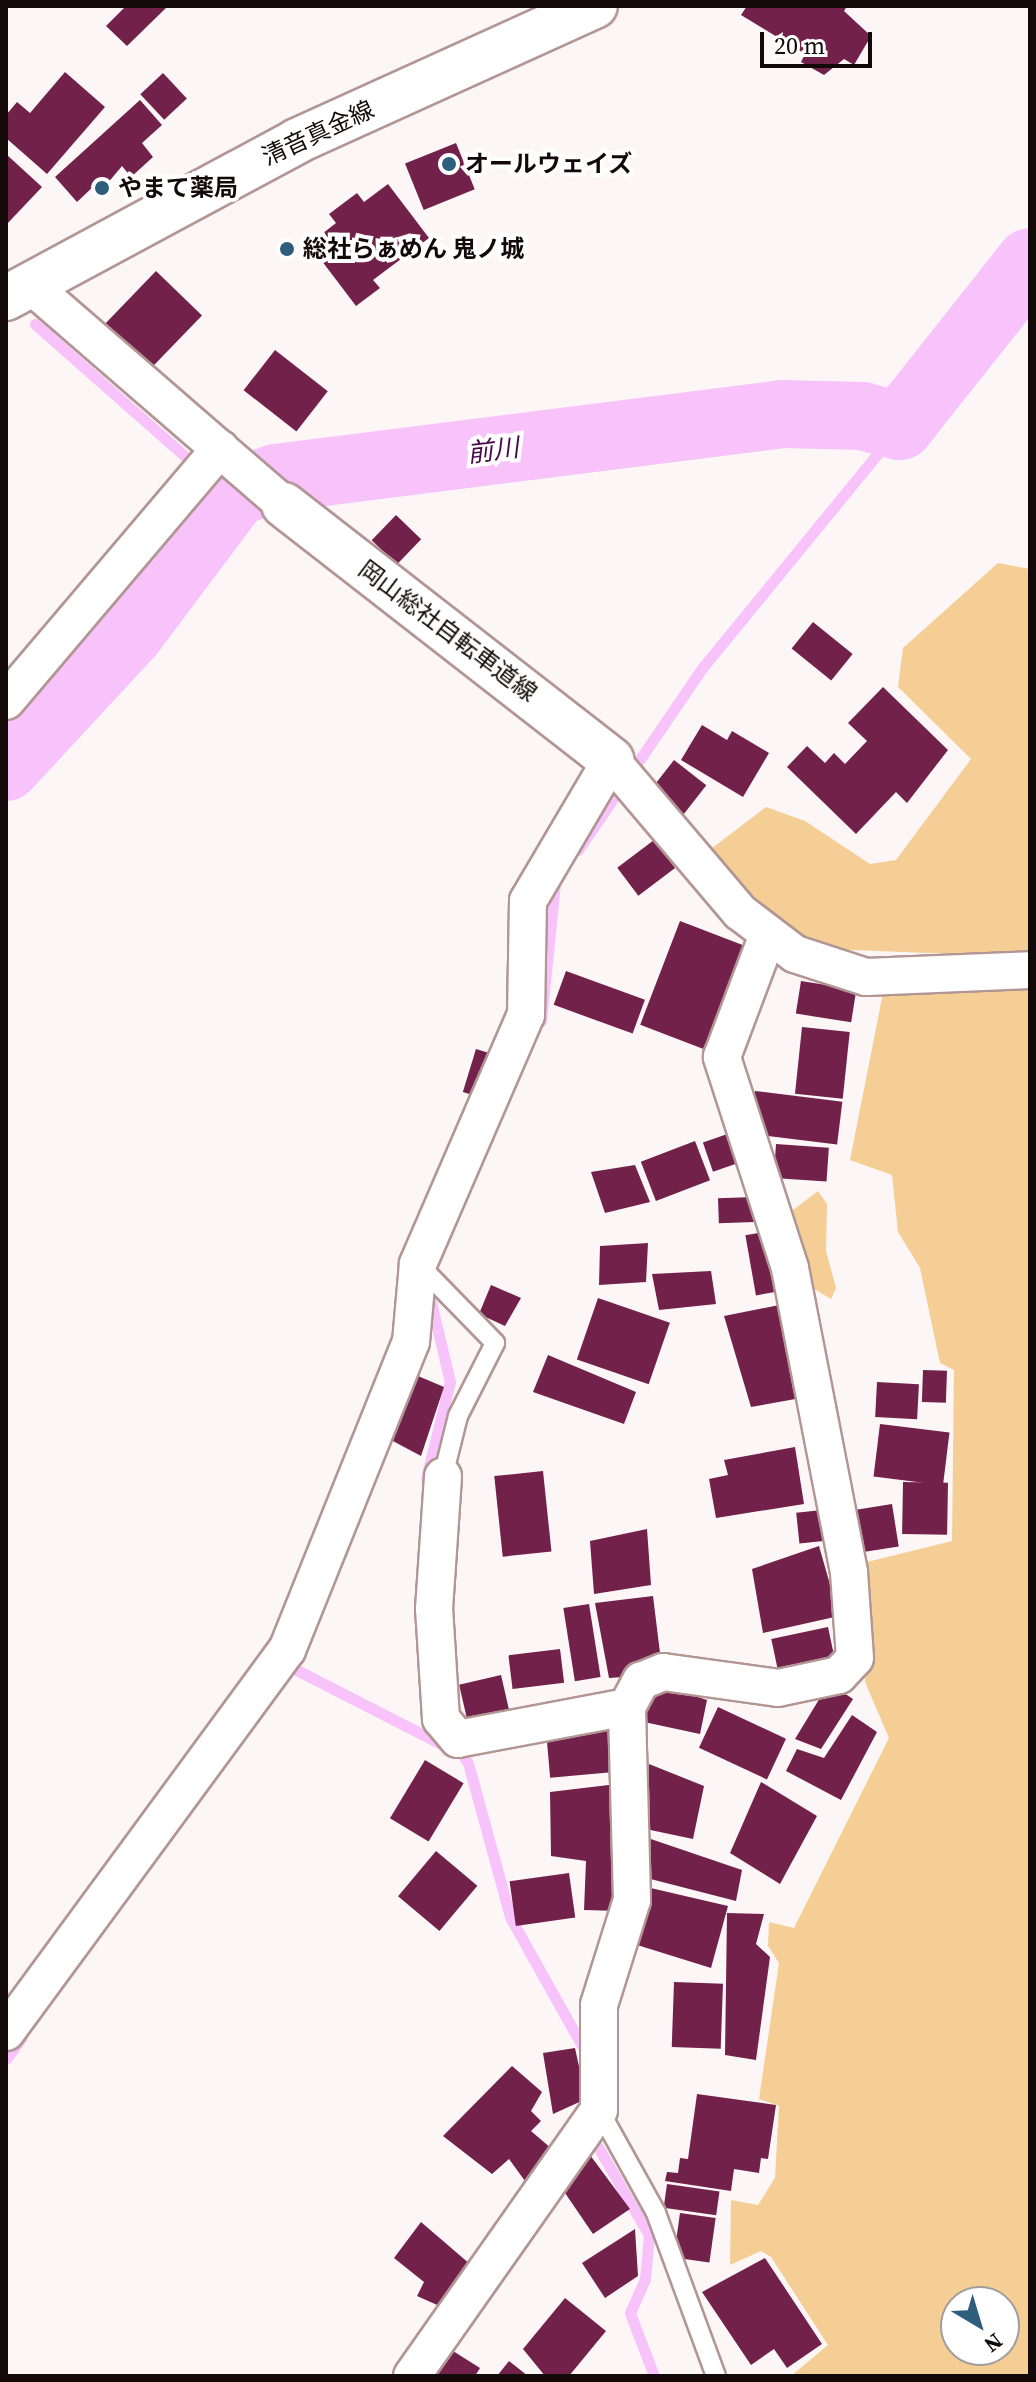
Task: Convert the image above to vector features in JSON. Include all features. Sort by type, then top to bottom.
[{"type":"main road","name":"清音真金線","points":[[13,280],[297,141],[595,6]]},
{"type":"main road","name":"岡山総社自転車道線","points":[[268,491],[622,774]]},
{"type":"street","points":[[13,280],[208,462],[268,491]]},
{"type":"street","points":[[6,701],[208,462]]},
{"type":"street","points":[[6,2032],[280,1660],[411,1342],[418,1264],[526,1015],[528,901],[622,774],[767,937],[795,954],[866,977],[1030,970]]},
{"type":"street","points":[[412,2376],[599,2110],[599,2005],[632,1900],[627,1707],[641,1681],[663,1672],[778,1688],[839,1675],[855,1658],[849,1572],[790,1268],[722,1057],[767,937]]},
{"type":"street","points":[[443,1476],[434,1609],[441,1719],[458,1739],[627,1707]]},
{"type":"lane","points":[[418,1264],[495,1343],[454,1427],[443,1476]]},
{"type":"lane","points":[[599,2110],[656,2213],[716,2376]]},
{"type":"shaded area","points":[[998,563],[1030,569],[1030,957],[826,949],[786,926],[707,852],[766,807],[805,821],[870,864],[896,860],[971,759],[898,687],[903,648]]},
{"type":"shaded area","points":[[1030,983],[1030,2376],[791,2376],[828,2345],[771,2257],[761,2251],[730,2265],[731,2200],[758,2205],[775,2178],[779,2106],[759,2099],[779,1963],[768,1946],[769,1922],[794,1928],[889,1738],[865,1682],[871,1612],[863,1563],[952,1541],[954,1370],[940,1363],[920,1268],[898,1232],[892,1175],[850,1160],[883,993]]},
{"type":"shaded area","points":[[818,1191],[827,1204],[826,1251],[836,1288],[831,1299],[811,1287],[793,1210]]},
{"type":"building","points":[[126,6],[168,6],[127,46],[106,26]]},
{"type":"building","points":[[747,6],[847,6],[844,11],[871,36],[854,65],[844,59],[824,75],[801,62],[805,54],[741,15]]},
{"type":"building","points":[[65,72],[105,107],[47,174],[6,138],[6,115],[17,102],[30,113]]},
{"type":"building","points":[[163,73],[187,99],[164,120],[140,94]]},
{"type":"building","points":[[140,100],[162,125],[142,143],[153,157],[131,177],[122,166],[101,191],[95,185],[77,202],[55,177]]},
{"type":"building","points":[[456,143],[475,189],[424,210],[405,164]]},
{"type":"building","points":[[6,154],[42,187],[6,225]]},
{"type":"building","points":[[388,184],[429,238],[373,280],[380,288],[356,306],[309,244],[336,223],[329,214],[357,193],[364,202]]},
{"type":"building","points":[[156,271],[202,315],[149,371],[103,326]]},
{"type":"building","points":[[275,350],[328,391],[296,431],[244,390]]},
{"type":"building","points":[[396,515],[421,539],[397,564],[372,540]]},
{"type":"building","points":[[813,622],[853,654],[831,681],[792,648]]},
{"type":"building","points":[[883,687],[948,750],[907,803],[896,792],[856,834],[787,767],[807,746],[825,763],[834,753],[845,764],[867,741],[848,723]]},
{"type":"building","points":[[702,725],[727,740],[732,731],[769,753],[743,797],[681,760]]},
{"type":"building","points":[[674,760],[706,785],[682,816],[650,791]]},
{"type":"building","points":[[654,840],[675,868],[638,896],[617,868]]},
{"type":"building","points":[[680,921],[749,948],[709,1051],[640,1025]]},
{"type":"building","points":[[566,971],[645,1000],[633,1034],[554,1005]]},
{"type":"building","points":[[801,981],[856,990],[851,1022],[796,1014]]},
{"type":"building","points":[[802,1027],[850,1032],[843,1099],[795,1094]]},
{"type":"building","points":[[476,1049],[503,1057],[490,1100],[463,1092]]},
{"type":"building","points":[[755,1091],[842,1102],[837,1144],[750,1134]]},
{"type":"building","points":[[736,1131],[746,1160],[713,1172],[703,1142]]},
{"type":"building","points":[[695,1141],[710,1180],[656,1201],[641,1162]]},
{"type":"building","points":[[776,1144],[829,1148],[826,1182],[774,1178]]},
{"type":"building","points":[[635,1165],[650,1202],[605,1213],[591,1172]]},
{"type":"building","points":[[754,1197],[755,1222],[719,1223],[718,1198]]},
{"type":"building","points":[[770,1231],[781,1291],[756,1295],[745,1235]]},
{"type":"building","points":[[648,1243],[646,1282],[599,1285],[600,1246]]},
{"type":"building","points":[[711,1271],[716,1304],[659,1310],[652,1274]]},
{"type":"building","points":[[491,1285],[521,1298],[505,1326],[479,1314]]},
{"type":"building","points":[[598,1298],[670,1323],[649,1384],[577,1359]]},
{"type":"building","points":[[794,1302],[812,1396],[751,1407],[724,1316]]},
{"type":"building","points":[[548,1355],[636,1392],[624,1424],[533,1392]]},
{"type":"building","points":[[923,1370],[947,1371],[946,1403],[922,1402]]},
{"type":"building","points":[[411,1373],[444,1387],[421,1456],[391,1440]]},
{"type":"building","points":[[877,1382],[919,1384],[917,1419],[875,1417]]},
{"type":"building","points":[[880,1424],[949,1433],[943,1485],[874,1477]]},
{"type":"building","points":[[795,1447],[804,1504],[716,1518],[709,1479],[728,1475],[724,1460]]},
{"type":"building","points":[[543,1471],[551,1552],[503,1557],[494,1476]]},
{"type":"building","points":[[903,1482],[948,1483],[947,1535],[902,1534]]},
{"type":"building","points":[[892,1504],[899,1546],[855,1553],[849,1511]]},
{"type":"building","points":[[832,1509],[835,1540],[799,1544],[796,1513]]},
{"type":"building","points":[[647,1529],[651,1585],[594,1594],[590,1541]]},
{"type":"building","points":[[819,1546],[839,1616],[763,1633],[752,1569]]},
{"type":"building","points":[[653,1596],[661,1661],[638,1663],[637,1676],[609,1678],[595,1603]]},
{"type":"building","points":[[589,1604],[601,1677],[575,1681],[563,1608]]},
{"type":"building","points":[[828,1627],[836,1666],[780,1678],[771,1639]]},
{"type":"building","points":[[560,1649],[564,1683],[513,1689],[508,1655]]},
{"type":"building","points":[[501,1675],[511,1717],[469,1727],[459,1685]]},
{"type":"building","points":[[649,1681],[707,1700],[700,1734],[644,1722]]},
{"type":"building","points":[[829,1683],[853,1699],[821,1749],[795,1739]]},
{"type":"building","points":[[718,1707],[786,1739],[767,1779],[699,1748]]},
{"type":"building","points":[[852,1715],[877,1732],[841,1800],[786,1771],[797,1749],[824,1758]]},
{"type":"building","points":[[612,1716],[617,1772],[550,1778],[545,1722]]},
{"type":"building","points":[[425,1760],[464,1783],[429,1841],[390,1818]]},
{"type":"building","points":[[649,1764],[704,1786],[693,1839],[641,1828]]},
{"type":"building","points":[[761,1782],[817,1816],[780,1884],[730,1853]]},
{"type":"building","points":[[617,1784],[619,1911],[584,1910],[586,1861],[551,1856],[550,1792]]},
{"type":"building","points":[[636,1834],[742,1870],[736,1901],[635,1875]]},
{"type":"building","points":[[436,1851],[477,1886],[439,1931],[398,1896]]},
{"type":"building","points":[[569,1873],[575,1918],[516,1926],[510,1881]]},
{"type":"building","points":[[642,1886],[728,1906],[711,1968],[634,1944]]},
{"type":"building","points":[[727,1913],[764,1914],[756,1944],[770,1957],[756,2060],[725,2055]]},
{"type":"building","points":[[674,1982],[723,1984],[721,2049],[672,2047]]},
{"type":"building","points":[[575,2048],[586,2099],[553,2114],[543,2053]]},
{"type":"building","points":[[512,2066],[542,2092],[531,2111],[541,2121],[531,2131],[552,2149],[525,2181],[509,2159],[492,2174],[443,2136]]},
{"type":"building","points":[[697,2094],[776,2105],[768,2159],[761,2158],[759,2173],[734,2169],[731,2191],[665,2181],[667,2172],[678,2173],[680,2158],[688,2159]]},
{"type":"building","points":[[590,2155],[630,2209],[593,2234],[563,2190]]},
{"type":"building","points":[[667,2184],[719,2191],[716,2215],[664,2208]]},
{"type":"building","points":[[680,2213],[716,2218],[709,2263],[674,2258]]},
{"type":"building","points":[[421,2222],[471,2265],[444,2308],[417,2296],[424,2282],[394,2258]]},
{"type":"building","points":[[635,2229],[638,2276],[605,2298],[582,2263]]},
{"type":"building","points":[[765,2258],[822,2344],[787,2368],[774,2349],[751,2365],[702,2292]]},
{"type":"building","points":[[565,2298],[606,2331],[569,2376],[545,2376],[523,2349]]},
{"type":"building","points":[[453,2351],[480,2368],[475,2376],[435,2376]]},
{"type":"building","points":[[509,2361],[528,2376],[497,2376]]},
{"type":"waterway","name":"前川","points":[[6,767],[130,633],[236,492],[276,478],[783,414],[862,416],[900,426],[1030,262]]},
{"type":"waterway","points":[[1019,276],[1030,287]]},
{"type":"waterway","points":[[35,324],[212,480],[227,505]]},
{"type":"waterway","points":[[578,850],[703,667],[900,426]]},
{"type":"waterway","points":[[541,1021],[555,884]]},
{"type":"waterway","points":[[426,1478],[450,1382],[429,1293]]},
{"type":"waterway","points":[[283,1663],[449,1748]]},
{"type":"waterway","points":[[456,1744],[468,1763],[510,1917],[586,2053]]},
{"type":"waterway","points":[[6,2059],[21,2038]]},
{"type":"waterway","points":[[598,2147],[649,2235],[645,2279],[630,2313],[654,2376]]},
{"type":"place","name":"オールウェイズ","points":[[449,164]]},
{"type":"place","name":"やまて薬局","points":[[102,188]]},
{"type":"place","name":"総社らぁめん 鬼ノ城","points":[[287,249]]}]
